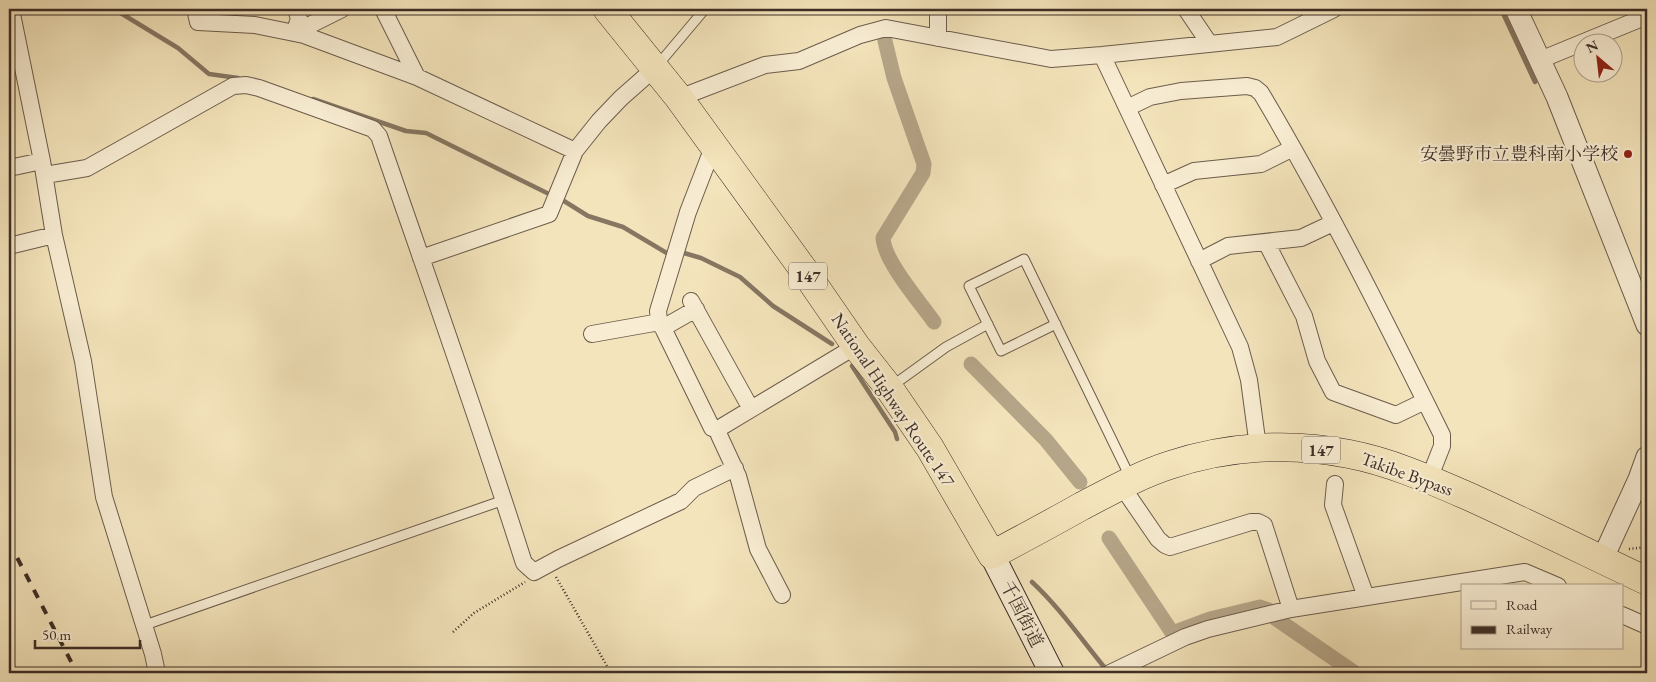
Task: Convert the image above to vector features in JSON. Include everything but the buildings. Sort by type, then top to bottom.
[{"type":"highway","name":"National Highway Route 147","points":[[607,9],[679,98],[803,268],[856,346],[889,388],[930,448],[992,555]]},
{"type":"highway","name":"Takibe Bypass","points":[[992,555],[1127,482],[1172,464],[1198,457],[1258,447],[1310,448],[1350,454],[1429,479],[1510,515],[1613,555],[1647,581]]},
{"type":"main road","name":"千国街道","points":[[992,555],[1052,673]]},
{"type":"street","points":[[11,9],[43,168],[54,235],[83,361],[104,497],[145,625],[156,673]]},
{"type":"street","points":[[194,9],[198,22],[255,25],[304,35],[417,77],[574,151]]},
{"type":"street","points":[[294,33],[299,18],[296,9]]},
{"type":"street","points":[[294,33],[342,9]]},
{"type":"street","points":[[383,9],[417,77]]},
{"type":"street","points":[[938,9],[938,38]]},
{"type":"street","points":[[1186,9],[1209,43]]},
{"type":"street","points":[[679,98],[765,65],[799,61],[886,28],[1051,59],[1277,36],[1334,9]]},
{"type":"street","points":[[1516,9],[1557,97],[1647,325]]},
{"type":"street","points":[[1540,60],[1647,16]]},
{"type":"street","points":[[1102,55],[1240,346],[1249,380],[1258,447]]},
{"type":"street","points":[[421,258],[550,214],[574,151],[621,98],[655,68]]},
{"type":"street","points":[[9,168],[87,168],[227,88],[238,85],[252,86],[374,129],[379,136],[524,563],[534,572],[681,501],[694,488],[735,468]]},
{"type":"street","points":[[1127,108],[1150,97],[1181,91],[1248,86],[1255,88],[1260,94],[1293,148],[1333,222],[1442,435],[1442,446],[1429,479]]},
{"type":"street","points":[[1163,185],[1194,171],[1261,164],[1293,148]]},
{"type":"street","points":[[716,150],[710,155],[700,180],[664,285],[658,311],[662,325],[712,428],[718,429],[856,346]]},
{"type":"street","points":[[1199,261],[1228,246],[1301,238],[1333,222]]},
{"type":"street","points":[[9,246],[54,235]]},
{"type":"street","points":[[1266,242],[1304,316],[1317,361],[1333,392],[1396,415],[1425,401]]},
{"type":"street","points":[[592,334],[654,323],[668,325],[694,305],[752,409]]},
{"type":"street","points":[[718,429],[742,486],[758,549],[782,595]]},
{"type":"street","points":[[1613,555],[1647,457]]},
{"type":"street","points":[[1127,482],[1158,539],[1170,547],[1251,522],[1258,522],[1264,525],[1291,609]]},
{"type":"street","points":[[1335,484],[1333,505],[1366,597]]},
{"type":"street","points":[[1110,673],[1208,629],[1291,609],[1525,572],[1553,584]]},
{"type":"street","points":[[1624,616],[1647,626]]},
{"type":"lane","points":[[655,68],[705,9]]},
{"type":"lane","points":[[1056,324],[1001,351],[968,286],[1024,259],[1056,324],[1127,482]]},
{"type":"lane","points":[[889,388],[946,347],[988,324]]},
{"type":"lane","points":[[145,625],[504,500]]},
{"type":"path","points":[[1613,555],[1647,546]]},
{"type":"path","points":[[549,564],[611,673]]},
{"type":"path","points":[[453,632],[474,613],[519,587],[534,572]]},
{"type":"waterway","points":[[114,9],[178,48],[209,74],[238,78]]},
{"type":"waterway","points":[[1501,9],[1535,82]]},
{"type":"waterway","points":[[885,41],[894,78],[924,164],[923,173],[883,238],[889,258],[934,322]]},
{"type":"waterway","points":[[313,99],[406,131],[426,133],[547,193]]},
{"type":"waterway","points":[[564,201],[588,216],[623,227],[670,255]]},
{"type":"waterway","points":[[679,253],[701,258],[740,277],[773,306],[832,344]]},
{"type":"waterway","points":[[971,364],[1046,440],[1080,482]]},
{"type":"waterway","points":[[852,366],[895,432],[897,439]]},
{"type":"waterway","points":[[1109,538],[1171,631],[1175,632],[1210,619],[1260,607],[1269,610]]},
{"type":"waterway","points":[[1032,582],[1061,613],[1105,668]]},
{"type":"waterway","points":[[1275,618],[1355,673]]},
{"type":"railway","points":[[9,542],[77,673]]},
{"type":"place","name":"安曇野市立豊科南小学校","points":[[1628,154]]}]
